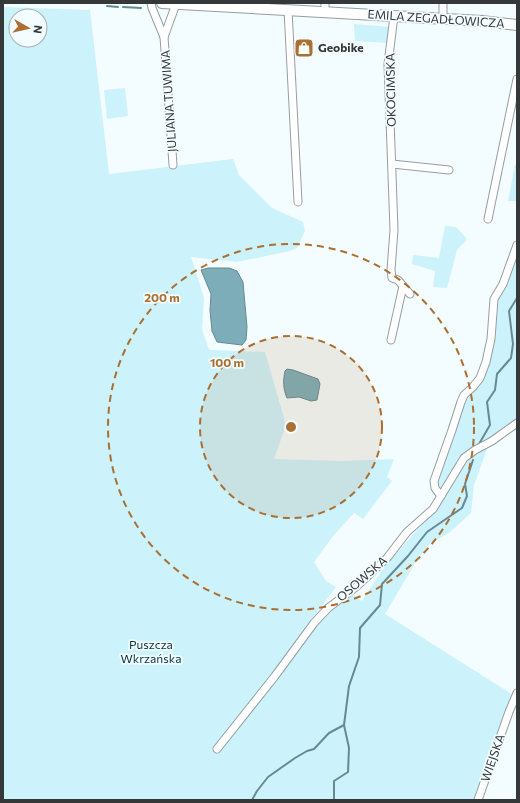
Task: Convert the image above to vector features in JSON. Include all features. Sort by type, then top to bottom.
[{"type":"main road","name":"EMILA ZEGADŁOWICZA","points":[[162,3],[288,10],[325,8],[394,16],[444,18],[514,24]]},
{"type":"street","name":"JULIANA TUWIMA","points":[[150,3],[164,37],[173,165]]},
{"type":"street","points":[[443,3],[444,18]]},
{"type":"street","name":"JULIANA TUWIMA","points":[[164,37],[176,4]]},
{"type":"street","points":[[288,10],[298,202]]},
{"type":"street","name":"OKOCIMSKA","points":[[394,16],[388,64],[394,230],[391,270],[392,278],[398,280],[410,294]]},
{"type":"street","points":[[488,218],[517,79]]},
{"type":"street","points":[[392,164],[449,170]]},
{"type":"street","points":[[441,496],[435,488],[434,480],[464,395],[476,384],[482,373],[491,339],[494,299],[503,284],[517,245]]},
{"type":"street","points":[[391,340],[403,286]]},
{"type":"street","name":"OSOWSKA","points":[[216,749],[275,676],[314,623],[328,608],[356,587],[387,558],[407,532],[433,509],[464,458],[492,441],[517,423]]},
{"type":"street","name":"WIEJSKA","points":[[478,800],[517,693]]},
{"type":"green space","name":"Puszcza Wkrzańska","points":[[3,7],[32,8],[8,8],[8,48],[48,48],[48,9],[90,10],[109,174],[233,159],[239,175],[272,208],[303,222],[305,231],[297,248],[290,251],[237,262],[191,257],[204,298],[202,329],[209,350],[265,352],[286,425],[274,459],[342,461],[394,459],[387,477],[392,481],[363,519],[354,513],[333,536],[314,562],[326,581],[336,587],[300,634],[304,640],[326,613],[351,594],[362,601],[385,566],[435,510],[445,495],[436,480],[463,400],[483,377],[495,304],[517,252],[517,423],[498,436],[496,433],[487,449],[474,485],[471,513],[449,533],[430,543],[417,560],[385,614],[513,695],[473,800],[3,800]]},
{"type":"green space","points":[[354,24],[390,27],[388,43],[355,41]]},
{"type":"green space","points":[[125,88],[128,116],[107,119],[104,90]]},
{"type":"green space","points":[[515,165],[517,165],[517,201],[508,201]]},
{"type":"green space","points":[[445,226],[456,227],[467,239],[457,250],[447,288],[433,287],[435,271],[412,264],[413,255],[439,258]]},
{"type":"shaded area","points":[[208,268],[229,268],[237,271],[243,282],[247,327],[246,340],[242,345],[217,342],[212,331],[210,310],[211,294],[201,270]]},
{"type":"shaded area","points":[[287,369],[318,379],[320,384],[317,400],[311,401],[299,397],[287,398],[284,381],[285,371]]},
{"type":"waterway","points":[[107,6],[118,7]]},
{"type":"waterway","points":[[123,7],[141,8]]},
{"type":"waterway","points":[[479,444],[490,425],[487,402],[495,390],[497,374],[511,358],[513,344],[509,311],[517,298]]},
{"type":"waterway","points":[[334,800],[334,781],[348,772],[349,748],[344,725],[349,686],[359,657],[360,628],[380,605],[382,584],[408,556],[427,532],[462,508],[467,496],[465,484],[473,460]]},
{"type":"waterway","points":[[252,800],[268,777],[295,758],[314,749],[329,733],[344,725]]},
{"type":"place","name":"Geobike","points":[[304,48]]}]
